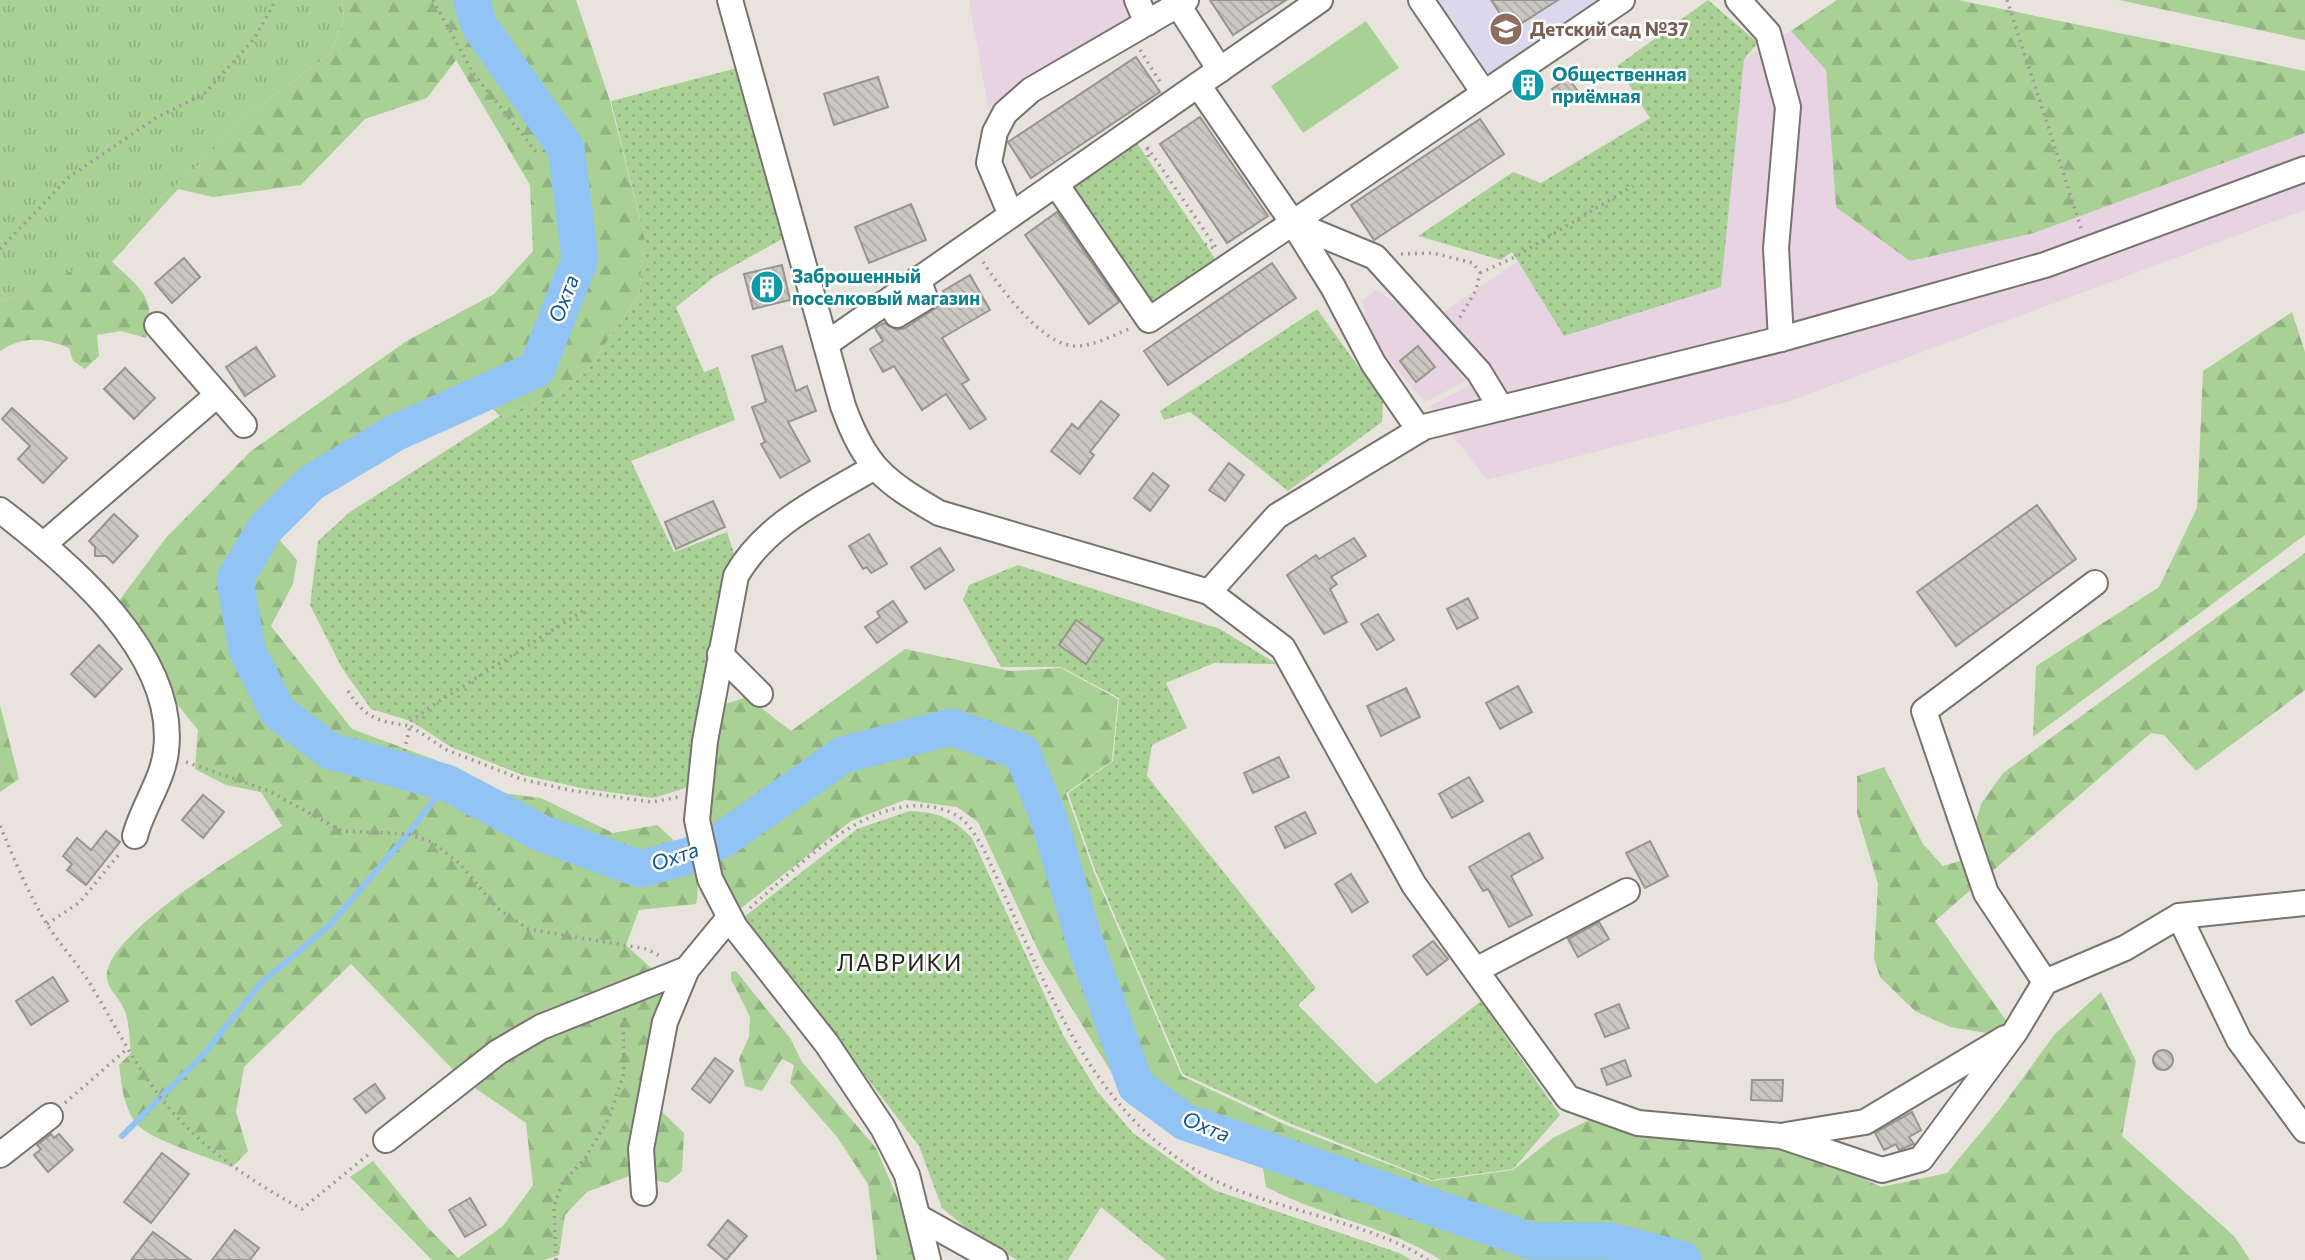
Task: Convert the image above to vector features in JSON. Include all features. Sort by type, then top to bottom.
[{"type":"street","points":[[730,0],[855,440],[873,468],[905,493],[939,513],[1209,592],[1283,648],[1414,885],[1567,1098],[1638,1123],[1781,1136],[1882,1171],[1921,1159],[2015,1032],[2045,982],[2074,967],[2125,948],[2179,916],[2305,903]]},
{"type":"street","points":[[1137,0],[1138,28]]},
{"type":"street","points":[[826,344],[1320,0]]},
{"type":"street","points":[[1421,0],[1484,93]]},
{"type":"street","points":[[1056,184],[1149,320],[1484,93],[1518,63],[1622,0]]},
{"type":"street","points":[[1011,215],[989,163],[995,132],[1005,113],[1031,90],[1182,3],[1220,70]]},
{"type":"street","points":[[1750,4],[1768,33],[1788,107],[1776,248],[1781,339]]},
{"type":"street","points":[[1198,85],[1293,223],[1333,288],[1373,363],[1421,428]]},
{"type":"street","points":[[1209,592],[1277,516],[1421,428],[1781,339],[2045,265],[2305,169]]},
{"type":"street","points":[[1293,223],[1375,257],[1479,372],[1501,408]]},
{"type":"street","points":[[157,325],[244,425]]},
{"type":"street","points":[[44,544],[216,396]]},
{"type":"street","points":[[873,468],[785,522],[746,557],[732,590],[720,654],[705,741],[698,820],[710,879],[731,921],[827,1044],[883,1128],[907,1175],[928,1260]]},
{"type":"street","points":[[0,510],[44,544],[116,613],[147,665],[167,718],[166,754],[141,813],[135,836]]},
{"type":"street","points":[[2045,982],[1986,893],[1924,711],[2095,583]]},
{"type":"street","points":[[720,654],[760,694]]},
{"type":"street","points":[[1476,970],[1627,891]]},
{"type":"street","points":[[2179,916],[2239,1040],[2305,1130]]},
{"type":"street","points":[[644,1193],[641,1149],[665,1022],[687,969],[731,921]]},
{"type":"street","points":[[386,1140],[498,1052],[541,1027],[687,969]]},
{"type":"street","points":[[1781,1136],[1865,1122],[2015,1032]]},
{"type":"street","points":[[0,1155],[50,1116]]},
{"type":"street","points":[[918,1217],[995,1260]]},
{"type":"path","points":[[0,249],[69,177],[156,118],[204,94],[254,39],[276,0]]},
{"type":"path","points":[[433,0],[473,73],[537,153]]},
{"type":"path","points":[[2007,0],[2088,250]]},
{"type":"path","points":[[1138,28],[1173,102]]},
{"type":"path","points":[[1147,147],[1217,249]]},
{"type":"path","points":[[1480,273],[1515,257],[1633,186]]},
{"type":"path","points":[[979,237],[1008,299],[1063,345],[1080,347],[1149,320]]},
{"type":"path","points":[[1375,257],[1433,253],[1473,263],[1480,273],[1476,290],[1450,339]]},
{"type":"path","points":[[404,751],[411,721],[583,611]]},
{"type":"path","points":[[348,691],[361,712],[387,722],[410,726],[447,750],[521,779],[569,790],[652,802],[700,790]]},
{"type":"path","points":[[166,754],[269,791],[342,831],[408,834],[432,842],[458,863],[497,908],[528,929],[647,949],[687,969]]},
{"type":"path","points":[[731,921],[854,824],[884,811],[906,806],[957,815],[969,826],[983,848],[1076,1046],[1104,1087],[1135,1121],[1194,1169],[1233,1189],[1390,1242],[1428,1260]]},
{"type":"path","points":[[0,826],[22,878],[47,924],[88,980],[127,1049],[156,1092],[232,1167],[302,1209],[386,1140]]},
{"type":"path","points":[[47,924],[80,902],[135,836]]},
{"type":"path","points":[[556,1260],[554,1206],[562,1184],[585,1158],[609,1118],[624,1073],[623,1026],[633,992]]},
{"type":"path","points":[[50,1116],[127,1049]]},
{"type":"shaded area","points":[[969,0],[1167,0],[988,107]]},
{"type":"shaded area","name":"Детский сад №37","points":[[1435,0],[1597,0],[1490,76]]},
{"type":"shaded area","points":[[1791,31],[1826,70],[1836,207],[2034,233],[2305,133],[2305,210],[1790,401],[1487,480],[1430,406],[1474,383],[1426,324],[1517,262],[1565,336],[1720,287],[1744,59]]},
{"type":"shaded area","points":[[1376,290],[1410,311],[1466,381],[1425,402],[1372,340],[1362,301]]},
{"type":"green space","points":[[0,0],[342,0],[344,20],[330,54],[251,112],[189,175],[161,197],[123,250],[0,302]]},
{"type":"green space","points":[[342,0],[576,0],[610,101],[645,239],[639,295],[586,372],[556,396],[500,416],[466,383],[472,396],[393,431],[308,480],[278,538],[297,560],[293,584],[271,626],[352,729],[441,762],[502,793],[541,798],[613,833],[657,825],[682,850],[694,870],[698,892],[696,904],[639,910],[626,945],[678,993],[656,1081],[662,1112],[684,1133],[682,1171],[668,1183],[632,1175],[587,1192],[565,1215],[559,1255],[544,1260],[432,1260],[350,1177],[373,1161],[427,1227],[458,1258],[503,1226],[533,1185],[526,1123],[463,1080],[351,964],[244,1067],[236,1112],[248,1151],[232,1167],[153,1136],[136,1123],[128,1110],[119,1065],[131,1053],[128,1022],[125,1010],[107,978],[112,960],[128,939],[151,917],[210,873],[282,826],[261,792],[226,785],[195,769],[198,730],[107,617],[165,539],[251,451],[405,342],[494,294],[533,251],[530,185],[456,60],[427,98],[365,119],[301,185],[213,197],[178,189],[112,262],[144,294],[150,313],[146,338],[121,331],[97,335],[99,356],[85,369],[73,361],[69,348],[51,342],[26,340],[0,351],[0,302],[123,249],[161,197],[189,175],[251,112],[330,54],[344,20]]},
{"type":"green space","points":[[1708,0],[1758,43],[1744,59],[1721,287],[1564,336],[1512,252],[1501,260],[1418,236],[1513,172],[1541,183],[1650,118],[1617,66]]},
{"type":"green space","points":[[1837,0],[1958,0],[2305,71],[2305,133],[2034,233],[1910,261],[1836,207],[1826,70],[1791,31]]},
{"type":"green space","points":[[2119,0],[2305,0],[2305,40]]},
{"type":"green space","points":[[1366,21],[1399,68],[1303,133],[1271,86]]},
{"type":"green space","points":[[737,68],[782,239],[714,277],[676,307],[704,372],[718,367],[735,420],[631,461],[674,552],[727,532],[737,563],[693,786],[653,798],[586,789],[523,775],[451,747],[411,721],[371,709],[342,668],[310,605],[318,541],[350,512],[500,416],[556,396],[586,372],[639,295],[645,239],[611,101]]},
{"type":"green space","points":[[1137,143],[1216,260],[1151,303],[1073,186]]},
{"type":"green space","points":[[1317,309],[1383,401],[1382,422],[1288,491],[1190,412],[1164,420],[1160,411]]},
{"type":"green space","points":[[2292,312],[2305,352],[2305,535],[2033,737],[2036,666],[2159,587],[2197,508],[2203,371]]},
{"type":"green space","points":[[2305,553],[2305,690],[2196,771],[2164,735],[2151,733],[1935,921],[2008,1023],[1992,1034],[1950,1027],[1915,1011],[1880,977],[1874,958],[1878,884],[1857,813],[1857,776],[1884,767],[1923,844],[1943,866],[1966,859],[1981,804],[2003,773]]},
{"type":"green space","points":[[1018,565],[1220,629],[1277,664],[1214,663],[1166,683],[1187,728],[1152,745],[1147,776],[1316,988],[1298,1005],[1376,1084],[1481,1001],[1560,1115],[1513,1169],[1432,1180],[1287,1122],[1183,1074],[1095,870],[1068,793],[1113,761],[1119,698],[1061,667],[1001,667],[963,600],[969,585]]},
{"type":"green space","points":[[905,649],[1010,671],[1061,668],[1118,699],[1112,761],[1066,793],[1094,872],[1182,1076],[1286,1125],[1432,1181],[1513,1170],[1553,1138],[1593,1118],[1695,1142],[1765,1145],[1833,1164],[1881,1187],[1947,1173],[2000,1109],[2055,1034],[2101,992],[2136,1061],[2122,1136],[2234,1236],[2250,1260],[1441,1260],[1399,1238],[1287,1197],[1266,1187],[1262,1162],[1168,1127],[1125,1095],[1043,961],[978,822],[957,807],[905,800],[851,821],[740,909],[722,887],[705,820],[722,705],[747,697],[791,731]]},
{"type":"green space","points":[[0,705],[19,779],[0,792]]},
{"type":"green space","points":[[910,811],[944,817],[972,838],[1063,1035],[1097,1091],[1133,1133],[1214,1190],[1402,1254],[1411,1260],[1166,1260],[1101,1207],[1068,1260],[1017,1260],[976,1236],[942,1208],[919,1146],[744,917],[857,829]]},
{"type":"green space","points":[[736,971],[790,1038],[802,1062],[876,1148],[900,1204],[914,1260],[877,1260],[868,1184],[837,1137],[790,1083],[794,1065],[782,1059],[762,1091],[745,1086],[739,1059],[749,1037],[750,1017],[731,979],[731,972]]},
{"type":"building","points":[[1210,0],[1286,0],[1233,35]]},
{"type":"building","points":[[1491,0],[1558,0],[1511,30]]},
{"type":"building","points":[[1136,57],[1160,92],[1031,178],[1008,142]]},
{"type":"building","points":[[878,77],[888,107],[834,125],[824,94]]},
{"type":"building","points":[[1568,78],[1580,94],[1564,106],[1552,89]]},
{"type":"building","points":[[1200,117],[1268,216],[1227,243],[1160,144]]},
{"type":"building","points":[[1480,119],[1504,154],[1374,240],[1351,205]]},
{"type":"building","points":[[911,204],[926,240],[869,263],[855,227]]},
{"type":"building","points":[[1057,212],[1119,302],[1089,324],[1025,235]]},
{"type":"building","points":[[184,258],[200,277],[172,303],[155,283]]},
{"type":"building","points":[[1272,263],[1296,298],[1168,385],[1144,351]]},
{"type":"building","name":"Заброшенный поселковый магазин","points":[[782,265],[790,300],[753,309],[744,274]]},
{"type":"building","points":[[970,275],[990,310],[942,338],[969,380],[962,384],[986,419],[970,429],[946,394],[922,410],[894,366],[883,372],[870,349],[883,341],[875,328],[884,323],[897,330],[905,328],[948,300],[943,291]]},
{"type":"building","points":[[782,346],[796,391],[807,386],[816,411],[788,422],[810,461],[780,478],[761,444],[765,442],[752,407],[766,402],[752,356]]},
{"type":"building","points":[[1418,346],[1435,367],[1416,382],[1400,361]]},
{"type":"building","points":[[256,347],[275,376],[245,396],[226,367]]},
{"type":"building","points":[[125,368],[155,398],[134,419],[104,389]]},
{"type":"building","points":[[1101,401],[1119,415],[1090,452],[1094,455],[1080,474],[1051,451],[1072,424],[1078,429]]},
{"type":"building","points":[[12,408],[67,458],[43,483],[18,459],[30,446],[2,419]]},
{"type":"building","points":[[1229,463],[1244,475],[1225,501],[1209,490]]},
{"type":"building","points":[[1153,473],[1169,486],[1150,511],[1134,498]]},
{"type":"building","points":[[713,501],[725,527],[676,549],[665,522]]},
{"type":"building","points":[[2037,505],[2076,559],[1956,646],[1917,592]]},
{"type":"building","points":[[114,514],[138,536],[113,563],[106,556],[95,556],[95,547],[89,541]]},
{"type":"building","points":[[869,534],[887,564],[871,573],[867,567],[863,569],[849,546]]},
{"type":"building","points":[[1354,538],[1366,556],[1331,577],[1337,584],[1330,589],[1347,622],[1324,634],[1287,575],[1316,555],[1319,559]]},
{"type":"building","points":[[940,548],[954,570],[925,589],[911,567]]},
{"type":"building","points":[[1468,598],[1478,618],[1457,629],[1447,609]]},
{"type":"building","points":[[893,601],[907,622],[877,643],[865,627],[880,617],[877,612]]},
{"type":"building","points":[[1378,614],[1394,640],[1377,650],[1361,624]]},
{"type":"building","points":[[1076,620],[1103,639],[1086,664],[1059,645]]},
{"type":"building","points":[[99,645],[122,669],[95,697],[71,674]]},
{"type":"building","points":[[1518,686],[1532,712],[1500,729],[1486,703]]},
{"type":"building","points":[[1406,688],[1420,717],[1381,736],[1367,706]]},
{"type":"building","points":[[1279,757],[1289,777],[1253,793],[1244,773]]},
{"type":"building","points":[[1469,777],[1483,801],[1452,818],[1439,794]]},
{"type":"building","points":[[203,795],[224,812],[203,838],[182,820]]},
{"type":"building","points":[[1305,812],[1316,833],[1285,848],[1275,827]]},
{"type":"building","points":[[106,831],[120,842],[86,885],[67,870],[72,864],[63,856],[77,838],[91,850]]},
{"type":"building","points":[[1529,833],[1543,858],[1511,876],[1532,915],[1509,927],[1488,889],[1483,891],[1469,867]]},
{"type":"building","points":[[1650,841],[1668,876],[1645,888],[1626,853]]},
{"type":"building","points":[[1351,874],[1368,902],[1352,912],[1335,884]]},
{"type":"building","points":[[1599,922],[1609,939],[1578,957],[1568,939]]},
{"type":"building","points":[[1433,941],[1448,959],[1427,975],[1413,956]]},
{"type":"building","points":[[53,977],[68,1001],[31,1025],[16,1001]]},
{"type":"building","points":[[1619,1004],[1629,1028],[1605,1037],[1595,1014]]},
{"type":"building","points":[[2163,1050],[2170,1053],[2173,1060],[2170,1067],[2163,1070],[2156,1067],[2153,1060],[2156,1053]]},
{"type":"building","points":[[715,1058],[733,1071],[710,1103],[692,1089]]},
{"type":"building","points":[[1625,1060],[1631,1076],[1607,1085],[1601,1069]]},
{"type":"building","points":[[1752,1080],[1783,1080],[1782,1101],[1751,1100]]},
{"type":"building","points":[[375,1084],[385,1098],[366,1113],[354,1099]]},
{"type":"building","points":[[1912,1112],[1921,1130],[1909,1137],[1914,1144],[1899,1150],[1896,1144],[1884,1150],[1875,1133]]},
{"type":"building","points":[[51,1134],[54,1138],[59,1134],[73,1150],[48,1172],[34,1155],[41,1149],[37,1145]]},
{"type":"building","points":[[162,1153],[189,1174],[151,1223],[124,1202]]},
{"type":"building","points":[[470,1198],[486,1225],[465,1237],[449,1210]]},
{"type":"building","points":[[728,1220],[747,1236],[726,1260],[708,1245]]},
{"type":"building","points":[[235,1230],[259,1248],[250,1260],[212,1260]]},
{"type":"building","points":[[153,1232],[191,1260],[131,1260]]},
{"type":"waterway","name":"Охта","points":[[471,0],[480,27],[566,148],[580,259],[537,369],[395,433],[311,483],[265,529],[235,579],[247,650],[278,712],[330,751],[447,783],[541,833],[640,869],[689,856],[723,839],[843,755],[951,727],[1022,752],[1049,819],[1083,936],[1136,1086],[1185,1122],[1531,1241],[1610,1241],[1683,1260]]},
{"type":"waterway","points":[[122,1136],[203,1055],[261,983],[329,926],[408,834],[447,783]]},
{"type":"place","name":"Детский сад №37","points":[[1506,29]]},
{"type":"place","name":"Общественная приёмная","points":[[1528,85]]},
{"type":"place","name":"Заброшенный поселковый магазин","points":[[767,287]]},
{"type":"district","name":"ЛАВРИКИ","points":[[900,963]]}]
